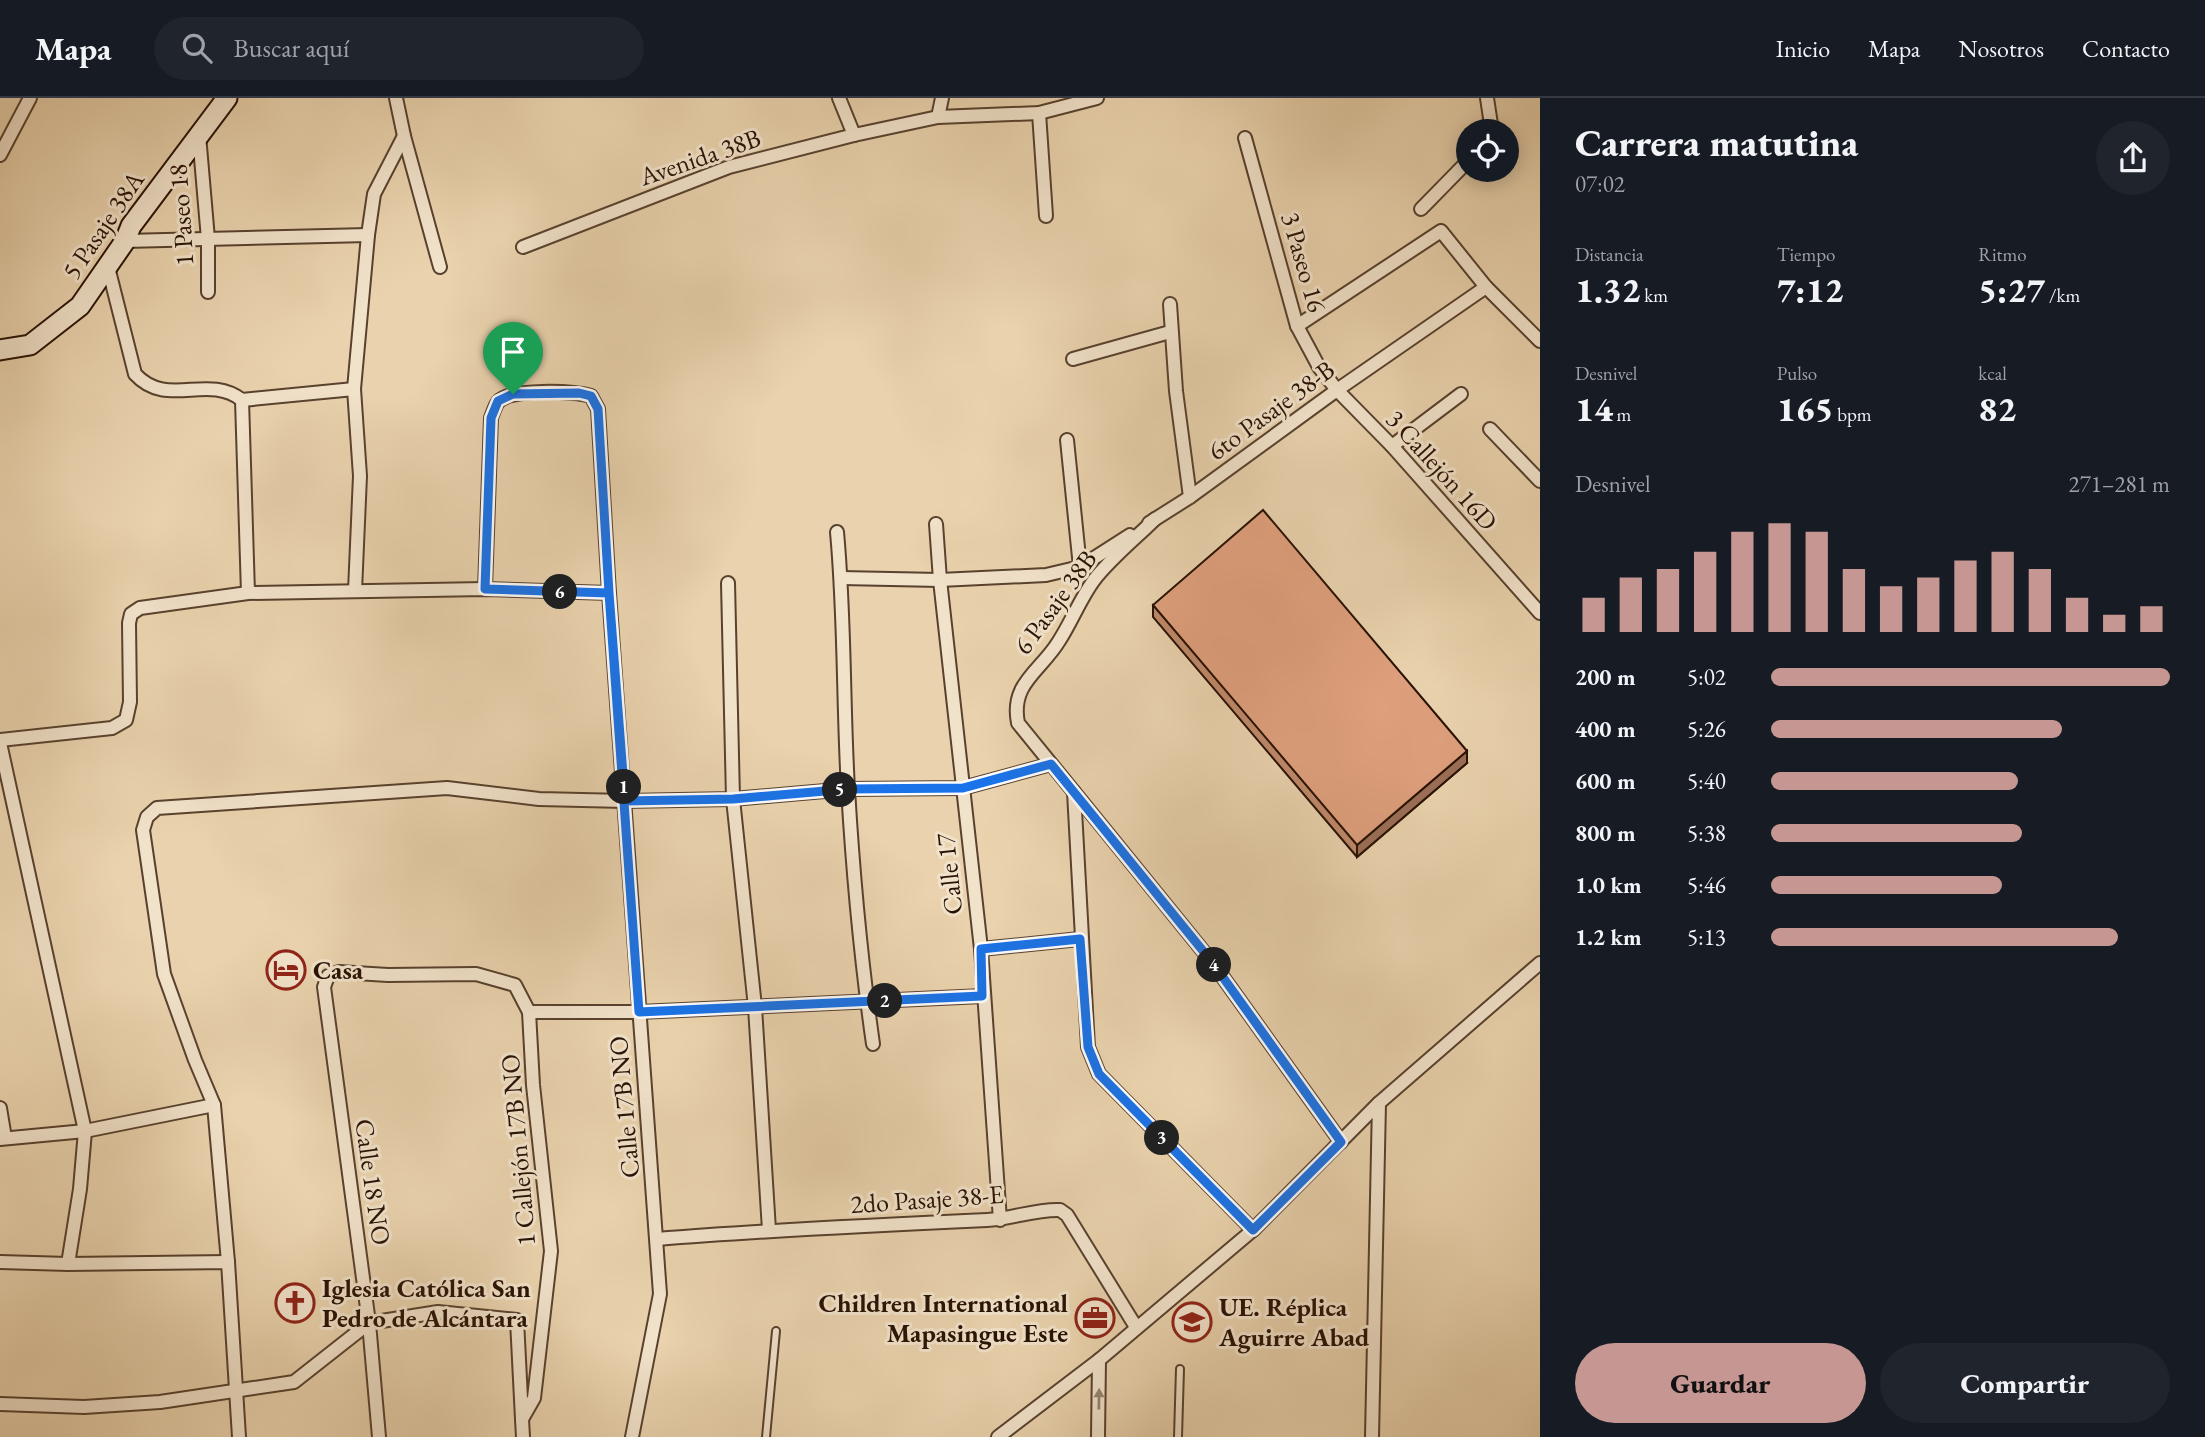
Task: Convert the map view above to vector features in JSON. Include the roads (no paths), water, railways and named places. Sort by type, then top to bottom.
[{"type":"street","points":[[0,155],[30,98]]},
{"type":"street","name":"5 Pasaje 38A","points":[[0,350],[30,345],[80,306],[125,241],[131,226],[227,98]]},
{"type":"street","points":[[396,98],[440,267]]},
{"type":"street","points":[[839,98],[854,135]]},
{"type":"street","points":[[935,98],[938,117]]},
{"type":"street","points":[[938,117],[943,98]]},
{"type":"street","name":"Avenida 38B","points":[[523,247],[729,167],[938,117],[1039,113],[1097,98]]},
{"type":"street","points":[[1487,98],[1490,119]]},
{"type":"street","points":[[1039,113],[1046,216]]},
{"type":"street","name":"1 Paseo 18","points":[[199,135],[208,239],[208,292]]},
{"type":"street","points":[[355,592],[360,476],[354,389],[368,234],[374,194],[404,136]]},
{"type":"street","name":"3 Paseo 16","points":[[1245,138],[1297,326],[1319,367],[1337,390]]},
{"type":"street","points":[[1421,209],[1456,173]]},
{"type":"street","points":[[1297,326],[1441,231],[1486,286],[1540,341]]},
{"type":"street","points":[[125,241],[368,234]]},
{"type":"street","points":[[108,267],[135,374],[144,384],[155,390],[220,389],[242,400],[354,389]]},
{"type":"street","name":"6to Pasaje 38-B","points":[[841,578],[940,580],[1046,575],[1080,567],[1190,497],[1486,286]]},
{"type":"street","points":[[1170,304],[1170,332],[1190,497]]},
{"type":"street","points":[[1073,359],[1170,332]]},
{"type":"street","name":"3 Callejón 16D","points":[[1337,390],[1392,446],[1540,613]]},
{"type":"street","name":"Calle 17B NO","points":[[485,589],[491,418],[498,401],[513,394],[579,393],[591,396],[598,409],[660,1294],[632,1437]]},
{"type":"street","points":[[1392,446],[1461,394]]},
{"type":"street","points":[[242,400],[248,593]]},
{"type":"street","points":[[1490,429],[1540,481]]},
{"type":"street","points":[[1067,440],[1080,567]]},
{"type":"street","name":"6 Pasaje 38B","points":[[1051,764],[1018,723],[1015,710],[1017,695],[1055,648],[1083,596],[1096,578],[1155,519]]},
{"type":"street","name":"Calle 17","points":[[936,524],[981,949],[982,996],[1000,1220]]},
{"type":"street","points":[[837,532],[848,789],[873,1044]]},
{"type":"street","points":[[728,583],[733,799],[755,1006],[769,1230]]},
{"type":"street","points":[[68,1264],[80,1189],[85,1131],[0,742],[112,729],[126,720],[130,702],[129,624],[131,614],[140,608],[248,593],[485,589],[609,593]]},
{"type":"street","points":[[239,1437],[228,1262],[214,1105],[164,974],[144,831],[147,817],[157,808],[447,788],[539,799],[625,801],[733,799],[848,789],[963,788],[1051,764],[1212,962],[1341,1142]]},
{"type":"street","points":[[1074,792],[1088,1047],[1099,1074],[1253,1230]]},
{"type":"street","points":[[981,949],[1080,939]]},
{"type":"street","points":[[998,1437],[1099,1360],[1253,1230],[1379,1103],[1540,963]]},
{"type":"street","name":"1 Callejón 17B NO","points":[[328,976],[339,972],[388,975],[477,974],[514,985],[529,1012],[533,1084],[551,1251],[534,1398],[522,1419],[523,1437]]},
{"type":"street","name":"Calle 18 NO","points":[[328,976],[324,987],[369,1323],[379,1437]]},
{"type":"street","points":[[529,1012],[639,1012],[982,996]]},
{"type":"street","points":[[1372,1437],[1379,1103]]},
{"type":"street","points":[[0,1108],[3,1139],[85,1131],[214,1105]]},
{"type":"street","name":"2do Pasaje 38-E","points":[[657,1238],[769,1230],[1000,1220],[1045,1210],[1060,1210],[1067,1215],[1136,1327]]},
{"type":"street","points":[[0,1262],[228,1262]]},
{"type":"street","points":[[0,1404],[84,1407],[160,1402],[294,1382],[369,1323],[438,1312],[517,1320],[522,1419]]},
{"type":"street","points":[[1098,1437],[1099,1360]]},
{"type":"lane","points":[[766,1437],[776,1331]]},
{"type":"lane","points":[[1178,1437],[1180,1369]]},
{"type":"place","name":"Casa","points":[[286,970]]},
{"type":"place","name":"Iglesia Católica San Pedro de Alcántara","points":[[295,1303]]},
{"type":"place","name":"Children International Mapasingue Este","points":[[1095,1318]]},
{"type":"place","name":"UE. Réplica Aguirre Abad","points":[[1192,1322]]}]
